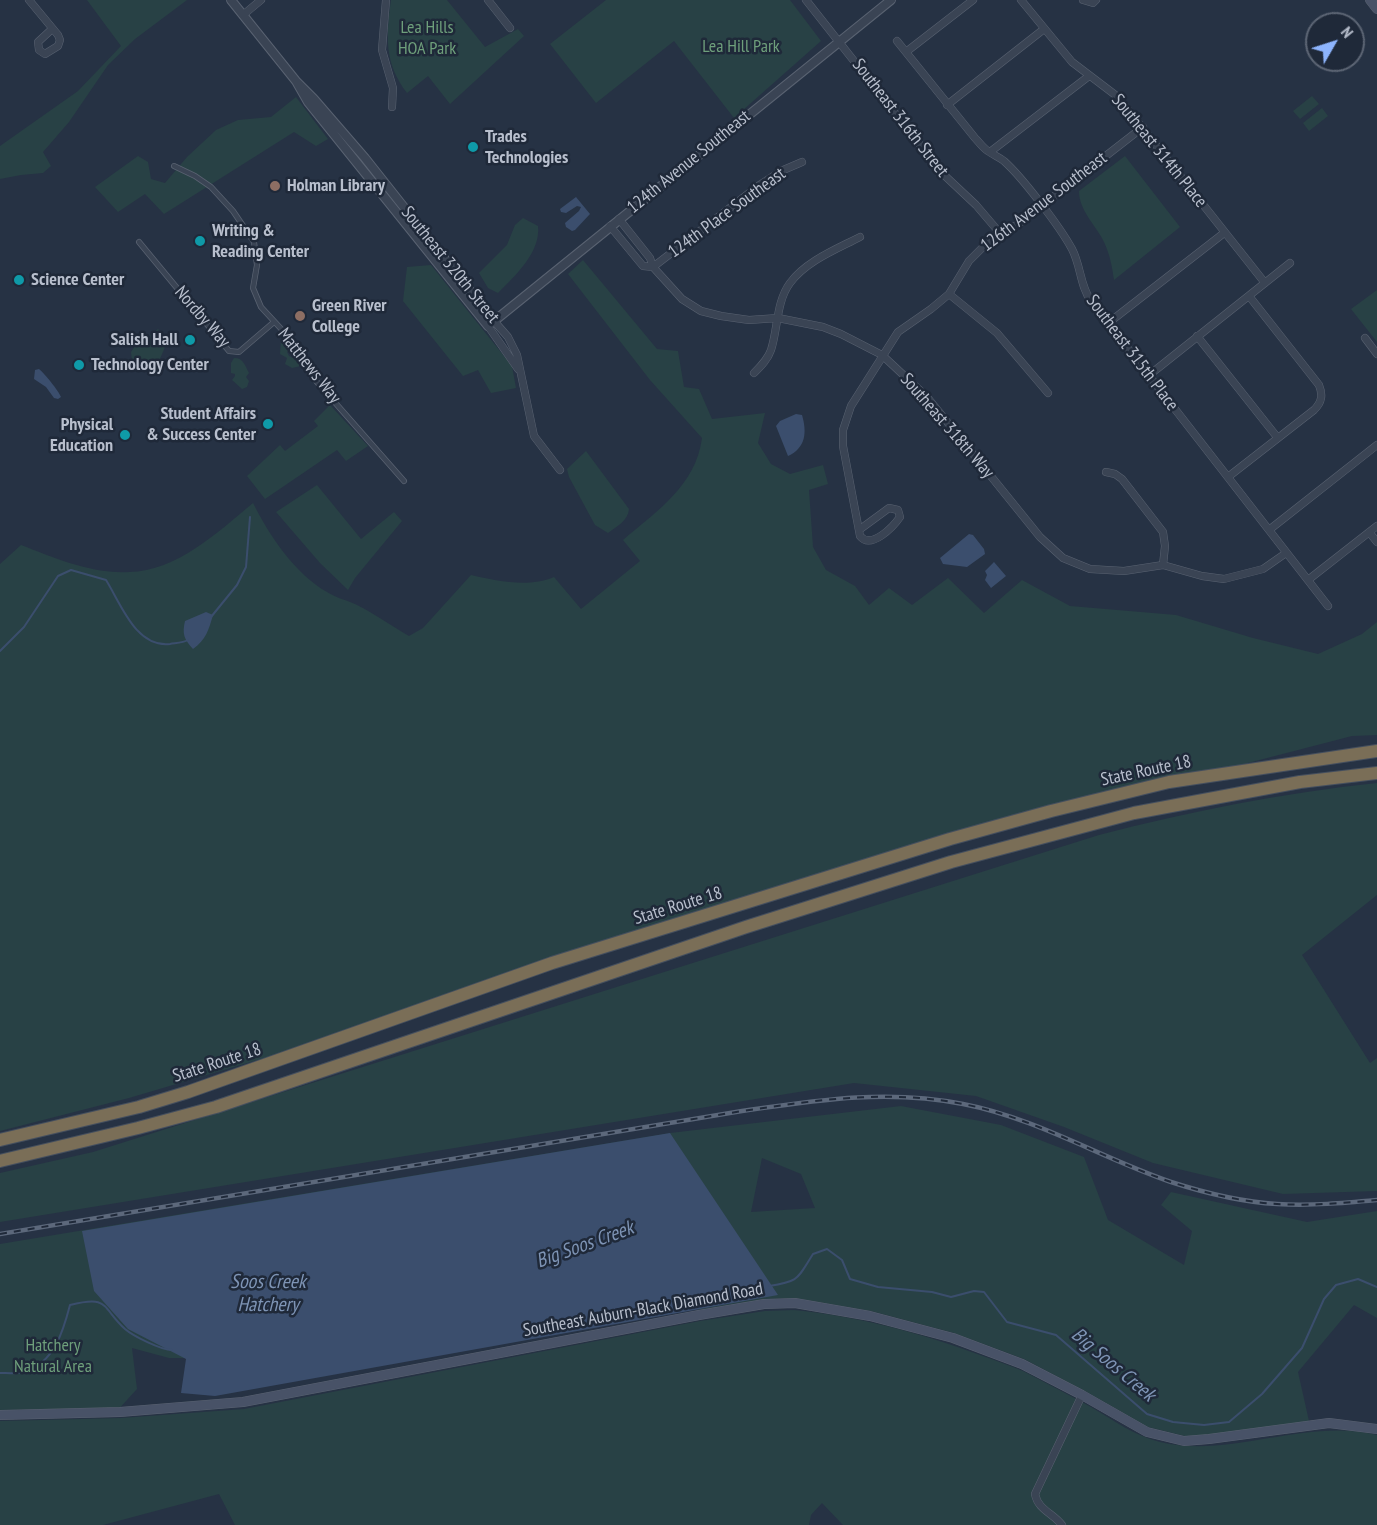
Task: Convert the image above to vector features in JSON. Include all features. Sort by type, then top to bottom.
[{"type":"highway","name":"State Route 18","points":[[0,1140],[118,1112],[188,1092],[552,963],[950,839],[1169,782],[1377,751]]},
{"type":"highway","points":[[0,1161],[216,1107],[735,930],[951,862],[1134,813],[1300,782],[1377,773]]},
{"type":"main road","points":[[1370,0],[1377,9]]},
{"type":"main road","name":"Southeast Auburn-Black Diamond Road","points":[[0,1415],[120,1412],[243,1402],[699,1315],[764,1304],[795,1303],[870,1316],[953,1338],[1022,1364],[1147,1432],[1184,1440],[1329,1424],[1377,1429]]},
{"type":"street","points":[[29,0],[52,28]]},
{"type":"street","name":"Southeast 320th Street","points":[[231,0],[296,81],[364,158],[491,324],[521,374],[534,436],[560,470]]},
{"type":"street","points":[[243,15],[261,0]]},
{"type":"street","points":[[386,0],[382,50],[393,87],[392,107]]},
{"type":"street","points":[[488,0],[510,28]]},
{"type":"street","name":"Southeast 316th Street","points":[[806,0],[943,174],[976,205],[999,232]]},
{"type":"street","name":"124th Avenue Southeast","points":[[491,324],[891,0]]},
{"type":"street","points":[[906,52],[974,0]]},
{"type":"street","name":"Southeast 314th Place","points":[[1021,0],[1072,62],[1118,97],[1265,283]]},
{"type":"street","points":[[1085,1],[1093,3],[1096,0]]},
{"type":"street","points":[[947,105],[1044,29]]},
{"type":"street","name":"Southeast 315th Place","points":[[897,41],[975,138],[1010,167],[1042,206],[1073,251],[1086,294],[1107,324],[1329,606]]},
{"type":"street","points":[[990,152],[1089,76]]},
{"type":"street","name":"126th Avenue Southeast","points":[[859,530],[844,455],[843,430],[851,406],[882,355],[902,329],[936,306],[949,294],[969,261],[999,232],[1017,225],[1143,127]]},
{"type":"street","name":"124th Place Southeast","points":[[653,267],[761,184],[781,171],[802,162]]},
{"type":"street","name":"Matthews Way","points":[[174,166],[211,187],[233,211],[254,242],[257,264],[254,293],[261,308],[296,345],[307,370],[404,481]]},
{"type":"street","name":"Southeast 318th Way","points":[[619,219],[650,258],[653,267],[682,299],[701,311],[749,320],[778,318],[823,327],[842,334],[882,355],[927,397],[1040,537],[1063,558],[1090,569],[1103,571],[1145,570],[1163,566]]},
{"type":"street","name":"Southeast 318th Way","points":[[610,226],[643,266],[653,267]]},
{"type":"street","points":[[1107,324],[1224,233]]},
{"type":"street","points":[[754,373],[771,351],[786,289],[795,277],[810,265],[860,237]]},
{"type":"street","name":"Nordby Way","points":[[139,242],[230,351],[239,352],[274,322]]},
{"type":"street","points":[[1148,375],[1290,263]]},
{"type":"street","points":[[949,294],[997,333],[1048,393]]},
{"type":"street","points":[[1228,477],[1314,410],[1322,394],[1319,385],[1249,296]]},
{"type":"street","points":[[1197,336],[1277,437]]},
{"type":"street","points":[[1365,338],[1377,354]]},
{"type":"street","points":[[1269,530],[1377,445]]},
{"type":"street","points":[[1106,472],[1122,479],[1163,532],[1165,546],[1163,566],[1224,579],[1263,569],[1286,553]]},
{"type":"street","points":[[889,508],[898,510],[900,517],[898,520],[874,541],[862,539],[859,530],[889,508]]},
{"type":"street","points":[[1308,580],[1377,526]]},
{"type":"street","points":[[1369,532],[1377,542]]},
{"type":"street","points":[[1062,1525],[1036,1501],[1035,1494],[1082,1395]]},
{"type":"green space","points":[[87,0],[187,0],[135,39],[108,65],[69,122],[43,152],[51,166],[43,173],[0,179],[0,146],[78,91],[121,46]]},
{"type":"green space","name":"Lea Hills HOA Park","points":[[391,0],[447,0],[485,47],[518,29],[524,36],[450,104],[428,76],[407,93],[394,71],[388,49]]},
{"type":"green space","name":"Lea Hill Park","points":[[606,0],[790,0],[821,41],[734,118],[674,41],[596,103],[550,44]]},
{"type":"green space","points":[[1312,96],[1319,104],[1300,119],[1293,111]]},
{"type":"green space","points":[[296,97],[328,139],[316,146],[294,132],[164,214],[145,194],[118,212],[95,187],[138,156],[148,162],[151,179],[165,183],[187,157],[216,130],[238,120],[271,117]]},
{"type":"green space","points":[[1322,108],[1328,116],[1309,131],[1303,123]]},
{"type":"green space","points":[[1125,156],[1180,227],[1114,280],[1106,247],[1082,205],[1079,191]]},
{"type":"green space","points":[[523,218],[538,226],[535,245],[526,263],[498,293],[488,288],[479,273],[507,245],[515,225]]},
{"type":"green space","points":[[583,260],[657,349],[678,351],[684,387],[699,389],[712,419],[765,413],[758,443],[771,464],[790,474],[823,465],[828,484],[809,490],[813,547],[826,570],[855,586],[869,605],[889,588],[912,605],[948,578],[984,613],[1022,580],[1070,606],[1176,615],[1318,654],[1362,634],[1377,622],[1377,735],[1352,736],[797,880],[305,1046],[129,1098],[0,1131],[0,564],[21,545],[87,568],[115,572],[147,570],[164,565],[196,548],[253,503],[284,553],[304,575],[330,594],[353,603],[409,636],[423,628],[471,575],[523,583],[554,577],[581,609],[640,561],[623,540],[673,496],[692,470],[702,438],[650,380],[568,274]]},
{"type":"green space","points":[[431,265],[512,366],[516,388],[491,393],[478,370],[463,376],[403,301],[407,267]]},
{"type":"green space","points":[[1377,290],[1377,342],[1351,309]]},
{"type":"green space","points":[[158,329],[163,334],[166,345],[159,361],[148,365],[132,361],[131,352],[135,346]]},
{"type":"green space","points":[[281,340],[285,340],[291,348],[287,352],[289,356],[293,358],[298,356],[301,366],[292,368],[285,364],[287,358],[280,354]]},
{"type":"green space","points":[[234,358],[242,361],[249,373],[246,377],[249,381],[247,387],[242,389],[232,380],[235,376],[231,373],[231,363]]},
{"type":"green space","points":[[330,405],[368,446],[346,461],[337,450],[265,499],[247,476],[280,445],[285,451],[318,426],[314,421]]},
{"type":"green space","points":[[586,451],[629,509],[624,520],[608,533],[595,525],[569,477],[567,469]]},
{"type":"green space","points":[[317,485],[361,539],[394,512],[402,521],[355,578],[348,590],[320,563],[276,512]]},
{"type":"green space","points":[[1377,783],[1377,895],[1302,955],[1370,1063],[1377,1058],[1377,1191],[1283,1194],[1153,1163],[1064,1127],[976,1096],[854,1083],[0,1222],[0,1173],[93,1152],[1099,835],[1237,804]]},
{"type":"green space","name":"Hatchery Natural Area","points":[[901,1106],[1001,1125],[1084,1157],[1108,1220],[1184,1265],[1192,1231],[1161,1205],[1171,1192],[1307,1222],[1377,1211],[1377,1318],[1354,1305],[1298,1372],[1309,1421],[1185,1436],[1148,1427],[1024,1359],[954,1333],[871,1311],[795,1298],[764,1299],[698,1310],[681,1245],[225,1358],[169,1358],[132,1348],[137,1389],[116,1412],[115,1408],[0,1410],[0,1244],[670,1133]],"holes":[[[762,1158],[801,1174],[815,1208],[751,1212]]]},
{"type":"green space","points":[[794,1310],[841,1316],[888,1326],[1002,1363],[1049,1384],[1133,1432],[1160,1442],[1187,1446],[1214,1446],[1323,1431],[1350,1431],[1377,1435],[1377,1525],[843,1525],[822,1503],[811,1515],[809,1525],[235,1525],[219,1494],[103,1525],[0,1525],[0,1421],[121,1418],[244,1409],[700,1321],[765,1311]]},
{"type":"water","points":[[576,197],[590,214],[572,231],[566,227],[565,223],[581,207],[577,206],[566,213],[561,212],[560,209]]},
{"type":"water","points":[[39,369],[61,397],[54,398],[46,387],[34,379],[35,370]]},
{"type":"water","points":[[796,414],[802,415],[804,439],[798,449],[788,456],[776,426],[780,421]]},
{"type":"water","points":[[969,534],[973,535],[984,549],[985,554],[967,567],[943,564],[940,558]]},
{"type":"water","points":[[994,562],[1006,576],[991,588],[985,580],[987,575],[985,571]]},
{"type":"water","points":[[206,612],[213,615],[210,625],[204,638],[193,649],[184,636],[185,621]]},
{"type":"water","name":"Soos Creek Hatchery","points":[[670,1133],[778,1295],[215,1396],[181,1393],[186,1359],[128,1329],[94,1291],[82,1231]]},
{"type":"waterway","points":[[211,617],[237,585],[246,567],[250,517]]},
{"type":"waterway","points":[[0,651],[24,627],[58,576],[71,570],[106,580],[131,623],[148,639],[170,644],[188,640]]},
{"type":"waterway","name":"Big Soos Creek","points":[[769,1286],[797,1278],[813,1254],[827,1249],[842,1260],[850,1279],[878,1287],[932,1292],[951,1297],[974,1291],[984,1292],[1007,1322],[1056,1335],[1147,1414],[1173,1422],[1204,1425],[1229,1422],[1262,1394],[1302,1348],[1324,1299],[1336,1285],[1358,1279],[1377,1287]]},
{"type":"waterway","name":"Big Soos Creek","points":[[0,1373],[24,1372],[43,1362],[56,1345],[70,1305],[83,1302],[99,1302],[129,1332],[154,1345],[172,1350]]},
{"type":"railway","points":[[0,1234],[742,1111],[825,1100],[880,1097],[935,1100],[990,1110],[1171,1182],[1224,1196],[1290,1205],[1377,1200]]},
{"type":"place","name":"Trades Technologies","points":[[473,147]]},
{"type":"place","name":"Holman Library","points":[[275,186]]},
{"type":"place","name":"Writing & Reading Center","points":[[200,241]]},
{"type":"place","name":"Science Center","points":[[19,280]]},
{"type":"place","name":"Green River College","points":[[300,316]]},
{"type":"place","name":"Salish Hall","points":[[190,340]]},
{"type":"place","name":"Technology Center","points":[[79,365]]},
{"type":"place","name":"Student Affairs & Success Center","points":[[268,424]]},
{"type":"place","name":"Physical Education","points":[[125,435]]}]
